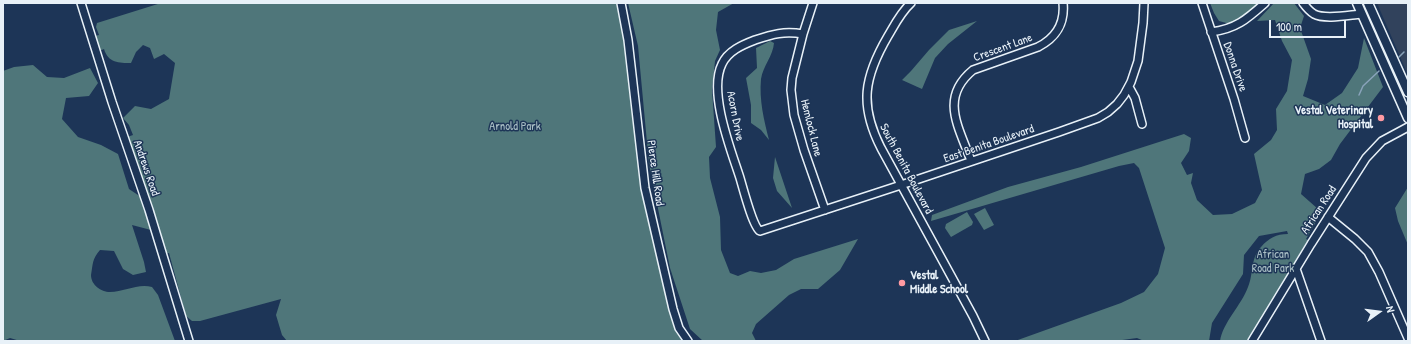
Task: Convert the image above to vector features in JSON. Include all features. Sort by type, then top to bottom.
[{"type":"main road","points":[[1356,3],[1408,118]]},
{"type":"main road","points":[[1368,3],[1408,92]]},
{"type":"street","name":"Andrews Road","points":[[81,3],[112,102],[149,210],[189,341]]},
{"type":"street","name":"Pierce Hill Road","points":[[621,3],[629,47],[645,188],[673,309],[679,328],[688,341]]},
{"type":"street","name":"Hemlock Lane","points":[[813,3],[803,34],[791,90],[794,115],[804,150],[826,210]]},
{"type":"street","name":"South Benita Boulevard","points":[[911,3],[900,16],[874,64],[869,80],[867,95],[869,120],[873,133],[970,310],[985,341]]},
{"type":"street","name":"Crescent Lane","points":[[970,161],[954,113],[953,102],[958,87],[965,76],[972,70],[1047,43],[1062,24],[1064,16],[1063,3]]},
{"type":"street","name":"East Benita Boulevard","points":[[762,231],[1098,118],[1117,104],[1130,87],[1138,61],[1144,3]]},
{"type":"street","name":"Donna Drive","points":[[1202,3],[1232,92],[1245,138]]},
{"type":"street","points":[[1211,32],[1228,29],[1236,25],[1253,14],[1265,3]]},
{"type":"street","points":[[1303,3],[1308,9],[1318,16],[1361,14]]},
{"type":"street","name":"Acorn Drive","points":[[762,231],[757,229],[726,134],[719,102],[718,82],[720,71],[722,64],[728,55],[742,44],[781,33],[803,34]]},
{"type":"street","points":[[1130,87],[1135,98],[1142,124]]},
{"type":"street","name":"African Road","points":[[1252,341],[1328,216],[1373,150],[1382,141],[1408,127]]},
{"type":"street","points":[[1328,216],[1355,238],[1368,252],[1379,272],[1408,338]]},
{"type":"street","points":[[1296,268],[1321,341]]},
{"type":"shaded area","points":[[1377,3],[1408,3],[1408,75]]},
{"type":"green space","name":"Arnold Park","points":[[161,3],[621,3],[642,170],[673,309],[686,339],[682,341],[287,341],[282,335],[276,315],[281,299],[200,321],[192,321],[186,316],[169,253],[163,254],[124,138],[133,135],[129,125],[123,118],[135,106],[151,109],[169,99],[175,63],[164,54],[154,59],[150,48],[143,45],[136,52],[131,63],[114,61],[108,57],[104,49],[97,52],[91,37],[99,35],[96,27],[97,23]]},
{"type":"green space","points":[[628,3],[734,3],[718,12],[716,30],[720,50],[715,61],[712,90],[716,147],[709,157],[710,178],[720,217],[721,250],[730,273],[738,276],[750,271],[761,273],[776,270],[794,259],[858,239],[840,270],[818,289],[801,289],[789,295],[756,324],[752,333],[756,341],[703,341],[690,329],[670,268],[649,164],[638,46]]},
{"type":"green space","points":[[1210,3],[1258,3],[1246,14],[1230,24],[1219,21]]},
{"type":"green space","name":"African Road Park","points":[[1274,3],[1294,3],[1304,16],[1300,28],[1311,59],[1308,79],[1303,96],[1325,105],[1342,93],[1358,68],[1364,38],[1383,87],[1340,144],[1331,160],[1319,169],[1305,174],[1301,194],[1318,209],[1315,224],[1306,239],[1308,240],[1248,341],[1220,341],[1228,321],[1248,287],[1255,256],[1270,239],[1276,236],[1288,234],[1287,231],[1259,236],[1244,255],[1243,274],[1212,323],[1209,341],[1144,341],[1137,338],[1115,341],[1015,341],[1121,303],[1144,292],[1158,274],[1165,248],[1139,168],[1134,163],[1119,166],[931,221],[932,215],[1008,187],[1081,167],[1184,134],[1191,138],[1189,151],[1181,163],[1187,175],[1193,173],[1191,183],[1197,200],[1213,215],[1232,214],[1255,203],[1262,190],[1254,154],[1271,140],[1277,130],[1276,109],[1287,91],[1292,60],[1282,41],[1275,20],[1257,21]]},
{"type":"green space","points":[[977,21],[948,44],[935,58],[922,89],[902,80],[949,30]]},
{"type":"green space","points":[[770,41],[774,43],[773,48],[761,79],[762,110],[769,140],[761,130],[751,123],[751,105],[746,78],[757,68],[756,48]]},
{"type":"green space","points":[[33,65],[47,77],[64,78],[90,68],[98,83],[89,96],[66,98],[62,119],[78,137],[101,145],[118,154],[129,189],[141,197],[151,230],[132,225],[146,272],[133,275],[123,269],[114,251],[100,250],[93,262],[91,279],[97,287],[107,292],[115,292],[142,286],[152,287],[158,295],[175,341],[20,341],[10,338],[3,341],[3,71],[14,67]]},
{"type":"green space","points":[[775,157],[792,208],[777,191],[773,178]]},
{"type":"green space","points":[[1408,187],[1408,245],[1398,221],[1395,208]]},
{"type":"green space","points":[[985,208],[994,225],[984,230],[974,214]]},
{"type":"green space","points":[[967,212],[973,222],[972,225],[951,237],[945,228],[946,224]]},
{"type":"waterway","points":[[1399,57],[1404,52]]},
{"type":"waterway","points":[[1359,95],[1363,86],[1379,71]]},
{"type":"place","name":"Vestal Veterinary Hospital","points":[[1381,118]]},
{"type":"place","name":"Vestal Middle School","points":[[902,283]]}]
